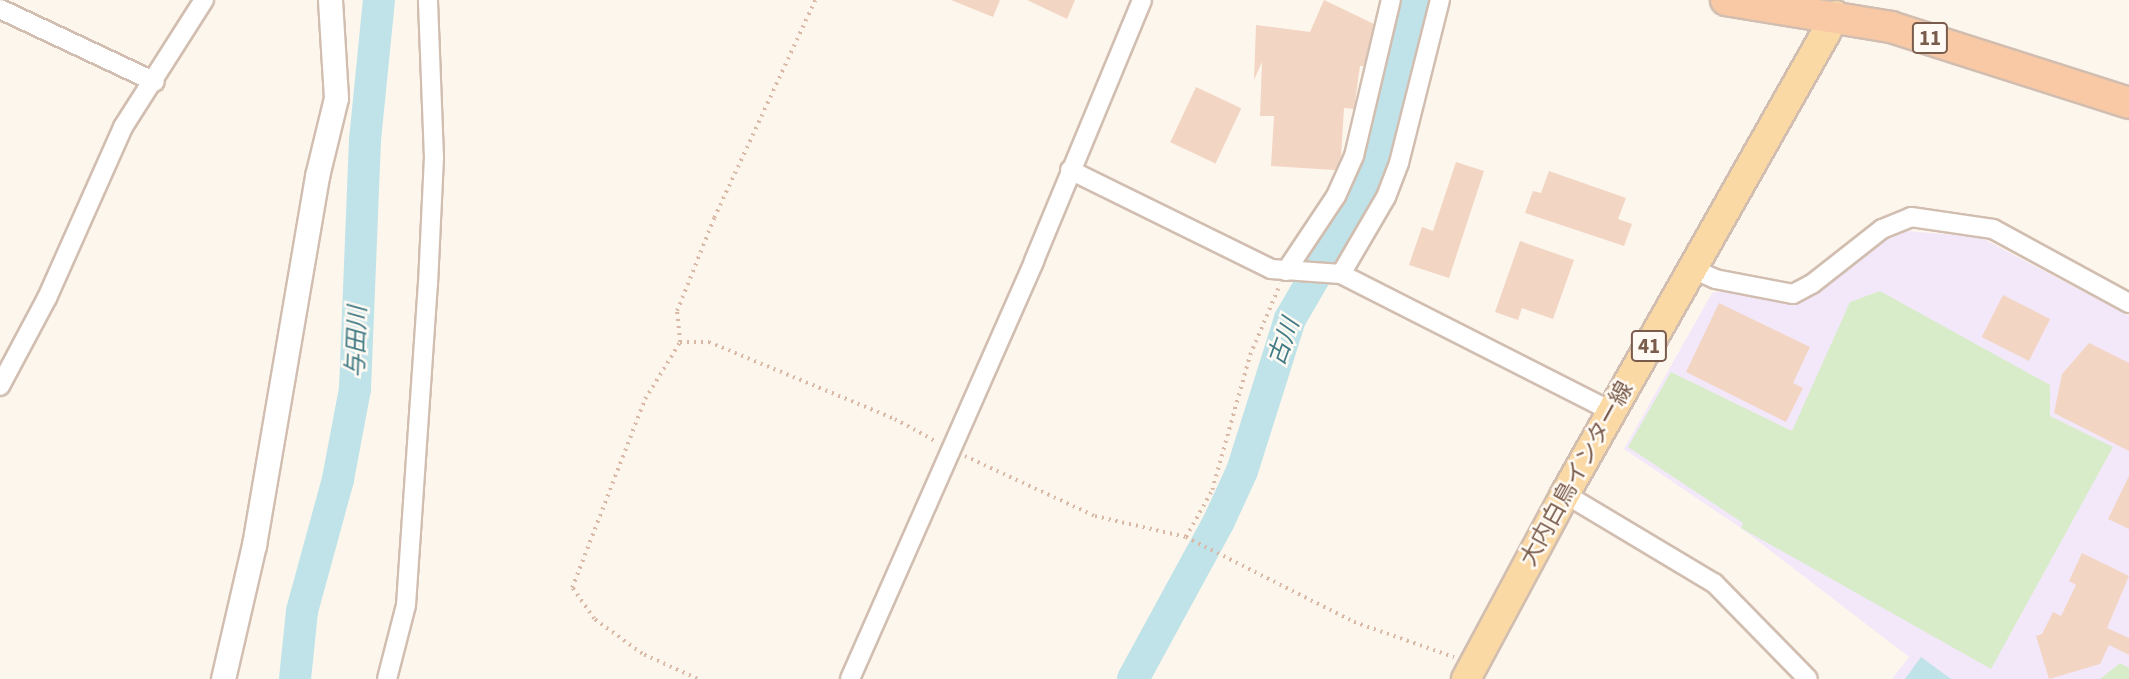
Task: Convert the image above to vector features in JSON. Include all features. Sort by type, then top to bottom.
[{"type":"highway","name":"11","points":[[1726,0],[1836,15],[1996,58],[2129,103]]},
{"type":"main road","name":"大内白鳥インター線","points":[[1470,671],[1611,411],[1836,15]]},
{"type":"street","points":[[0,386],[47,298],[123,127],[155,82],[183,28],[204,0]]},
{"type":"street","points":[[223,679],[254,545],[317,176],[336,98],[330,0]]},
{"type":"street","points":[[387,679],[407,605],[428,284],[434,158],[428,0]]},
{"type":"street","points":[[850,679],[1142,0]]},
{"type":"street","points":[[1291,272],[1336,196],[1354,156],[1391,0]]},
{"type":"street","points":[[1337,274],[1386,197],[1399,163],[1440,0]]},
{"type":"street","points":[[0,9],[155,82]]},
{"type":"street","points":[[1070,170],[1154,208],[1231,251],[1291,272],[1337,274],[1611,411]]},
{"type":"street","points":[[1693,269],[1715,279],[1793,294],[1812,285],[1882,229],[1911,217],[1993,229],[2129,303]]},
{"type":"street","points":[[1565,495],[1714,583],[1808,679]]},
{"type":"path","points":[[697,679],[642,654],[604,626],[572,588],[645,399],[680,342],[677,311],[690,276],[815,0]]},
{"type":"path","points":[[1186,537],[1212,490],[1250,355],[1291,272]]},
{"type":"path","points":[[680,342],[709,342],[895,419],[950,449],[1095,516],[1186,537],[1354,622],[1429,651],[1470,671]]},
{"type":"shaded area","points":[[1894,230],[1980,237],[2129,316],[2129,679],[1892,679],[1909,657],[1741,528],[1624,449],[1712,293],[1728,289],[1787,304],[1809,298]]},
{"type":"green space","points":[[1880,291],[2050,385],[2050,416],[2113,447],[1991,669],[1741,528],[1743,523],[1628,447],[1671,372],[1792,431],[1850,302]]},
{"type":"green space","points":[[2120,663],[2129,668],[2129,679],[2100,679]]},
{"type":"water","points":[[1921,657],[1951,679],[1905,679]]},
{"type":"building","points":[[951,0],[1000,0],[993,17]]},
{"type":"building","points":[[1027,0],[1075,0],[1067,19]]},
{"type":"building","points":[[1324,0],[1374,24],[1364,66],[1360,66],[1354,109],[1344,108],[1341,157],[1335,170],[1271,166],[1274,116],[1260,116],[1262,62],[1254,80],[1256,25],[1310,32]]},
{"type":"building","points":[[1196,87],[1241,108],[1216,163],[1170,142]]},
{"type":"building","points":[[1456,162],[1484,171],[1449,278],[1409,265],[1422,227],[1433,231]]},
{"type":"building","points":[[1549,171],[1626,198],[1618,219],[1632,224],[1624,246],[1525,213],[1533,191],[1541,193]]},
{"type":"building","points":[[1520,241],[1574,260],[1553,319],[1522,308],[1518,320],[1495,312]]},
{"type":"building","points":[[2003,295],[2050,319],[2029,361],[1982,337]]},
{"type":"building","points":[[1719,303],[1810,347],[1793,383],[1803,388],[1786,422],[1686,372]]},
{"type":"building","points":[[2089,343],[2129,363],[2129,451],[2054,413],[2062,374]]},
{"type":"building","points":[[2129,476],[2129,529],[2108,519]]},
{"type":"building","points":[[2082,553],[2129,576],[2107,628],[2129,638],[2129,655],[2109,645],[2100,664],[2049,679],[2036,636],[2042,634],[2053,612],[2061,616],[2076,585],[2069,581]]},
{"type":"waterway","name":"与田川","points":[[295,679],[302,611],[338,479],[355,389],[365,140],[379,0]]},
{"type":"waterway","name":"古川","points":[[1133,679],[1219,521],[1242,471],[1290,319],[1358,202],[1383,147],[1402,51],[1418,0]]}]
